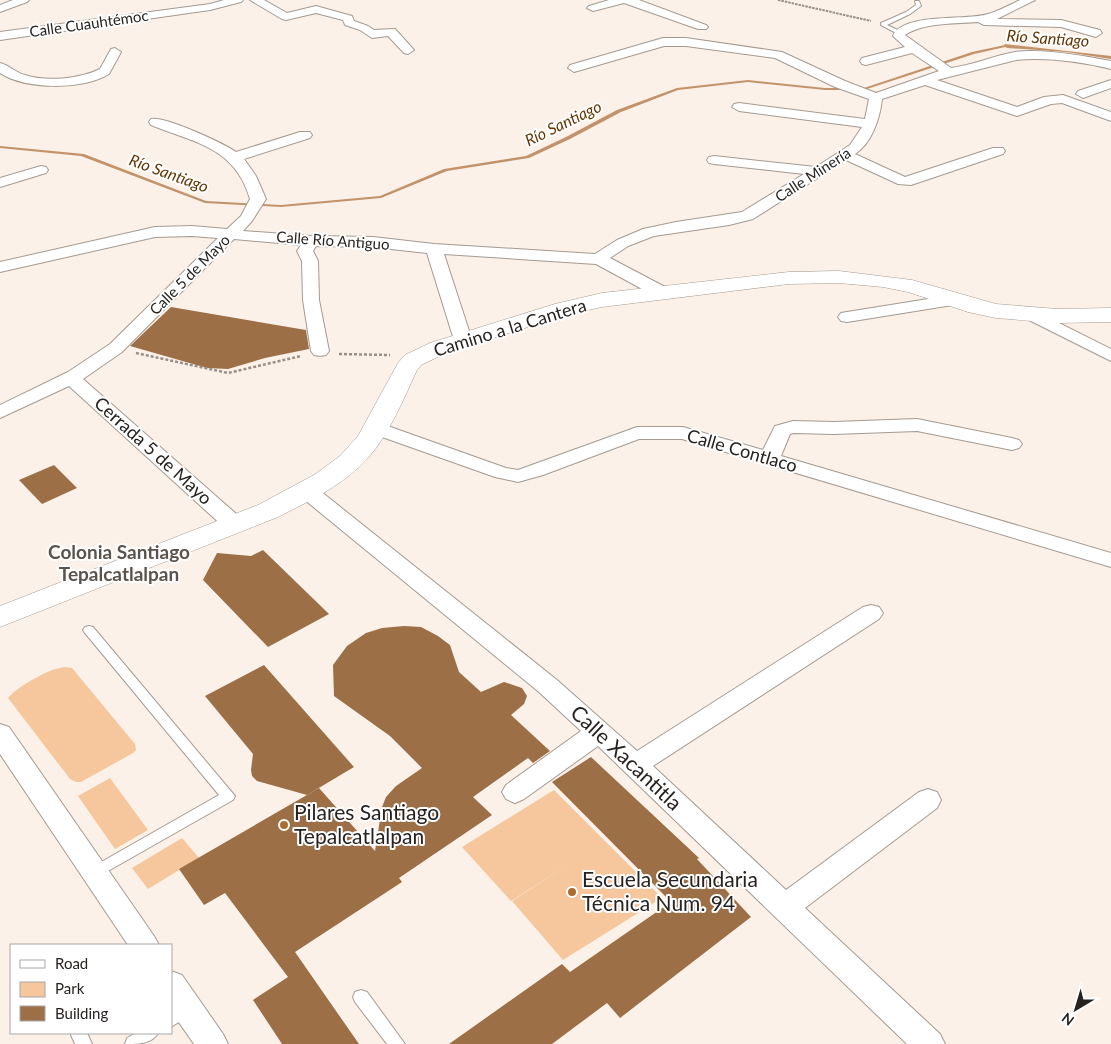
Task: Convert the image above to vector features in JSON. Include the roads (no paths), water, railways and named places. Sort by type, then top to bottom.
[{"type":"street","points":[[0,9],[22,0]]},
{"type":"street","name":"Calle Cuauhtémoc","points":[[0,36],[194,10],[237,0]]},
{"type":"street","points":[[256,0],[286,17],[316,9],[348,18],[349,23],[364,28],[372,34],[391,32],[408,50]]},
{"type":"street","points":[[593,8],[621,0]]},
{"type":"street","points":[[628,0],[702,27]]},
{"type":"street","points":[[1029,0],[989,18],[924,24],[900,33],[899,36],[912,48],[940,65],[971,69],[1015,56],[1027,55],[1087,60],[1111,65]]},
{"type":"street","points":[[981,19],[982,22],[991,24],[1061,24],[1096,33]]},
{"type":"street","points":[[574,68],[663,42],[686,42],[778,54],[840,84],[876,97],[924,80],[940,65]]},
{"type":"street","points":[[866,61],[912,48]]},
{"type":"street","points":[[0,67],[20,79],[43,82],[64,81],[102,73],[115,52]]},
{"type":"street","points":[[924,80],[1017,112],[1055,99],[1063,99],[1111,117]]},
{"type":"street","points":[[1083,94],[1111,84]]},
{"type":"street","name":"Calle Minería","points":[[600,259],[608,252],[645,234],[667,227],[736,220],[746,217],[816,171],[846,155],[865,136],[874,114],[876,97]]},
{"type":"street","points":[[739,107],[870,124]]},
{"type":"street","points":[[156,122],[212,145],[235,157],[257,192]]},
{"type":"street","points":[[235,157],[256,152],[305,135]]},
{"type":"street","points":[[846,155],[903,181],[911,181],[998,151]]},
{"type":"street","points":[[256,152],[259,171],[257,192]]},
{"type":"street","points":[[714,160],[816,171]]},
{"type":"street","points":[[0,183],[41,170]]},
{"type":"street","name":"Calle 5 de Mayo","points":[[0,412],[71,378],[95,364],[116,348],[247,218],[257,192]]},
{"type":"street","name":"Calle Río Antiguo","points":[[0,267],[62,251],[154,232],[192,230],[311,241],[374,242],[600,259],[661,292]]},
{"type":"street","points":[[311,241],[305,251],[310,261],[311,300],[320,352]]},
{"type":"street","points":[[434,248],[463,340]]},
{"type":"street","name":"Camino a la Cantera","points":[[0,617],[268,511],[307,491],[351,460],[368,442],[406,368],[421,356],[463,340],[563,309],[602,300],[661,292],[789,278],[840,277],[912,286],[953,300],[996,311],[1111,316]]},
{"type":"street","points":[[846,317],[953,300]]},
{"type":"street","points":[[1031,314],[1111,356]]},
{"type":"street","name":"Cerrada 5 de Mayo","points":[[71,378],[234,524]]},
{"type":"street","points":[[770,458],[782,430],[793,427],[834,428],[917,425],[1012,444]]},
{"type":"street","name":"Calle Contlaco","points":[[375,428],[502,473],[518,476],[536,472],[637,433],[683,434],[770,458],[1111,560]]},
{"type":"street","name":"Calle Xacantitla","points":[[307,491],[548,686],[635,765],[928,1044]]},
{"type":"street","points":[[635,765],[871,613]]},
{"type":"street","points":[[515,792],[599,732]]},
{"type":"street","points":[[0,734],[143,944]]},
{"type":"street","points":[[784,907],[928,800]]},
{"type":"street","points":[[177,1004],[212,1044]]},
{"type":"lane","points":[[900,33],[883,24],[908,13],[918,5],[917,2]]},
{"type":"lane","points":[[89,630],[228,796],[94,873]]},
{"type":"lane","points":[[361,997],[397,1044]]},
{"type":"lane","points":[[133,1044],[148,1034]]},
{"type":"waterway","name":"Río Santiago","points":[[0,147],[82,155],[205,202],[281,206],[381,197],[446,170],[527,157],[619,111],[677,89],[748,81],[825,89],[864,89],[973,53],[1005,46],[1014,47]]},
{"type":"place","name":"Pilares Santiago Tepalcatlalpan","points":[[284,825]]},
{"type":"place","name":"Escuela Secundaria Técnica Num. 94","points":[[572,892]]},
{"type":"district","name":"Colonia Santiago Tepalcatlalpan","points":[[119,563]]}]
